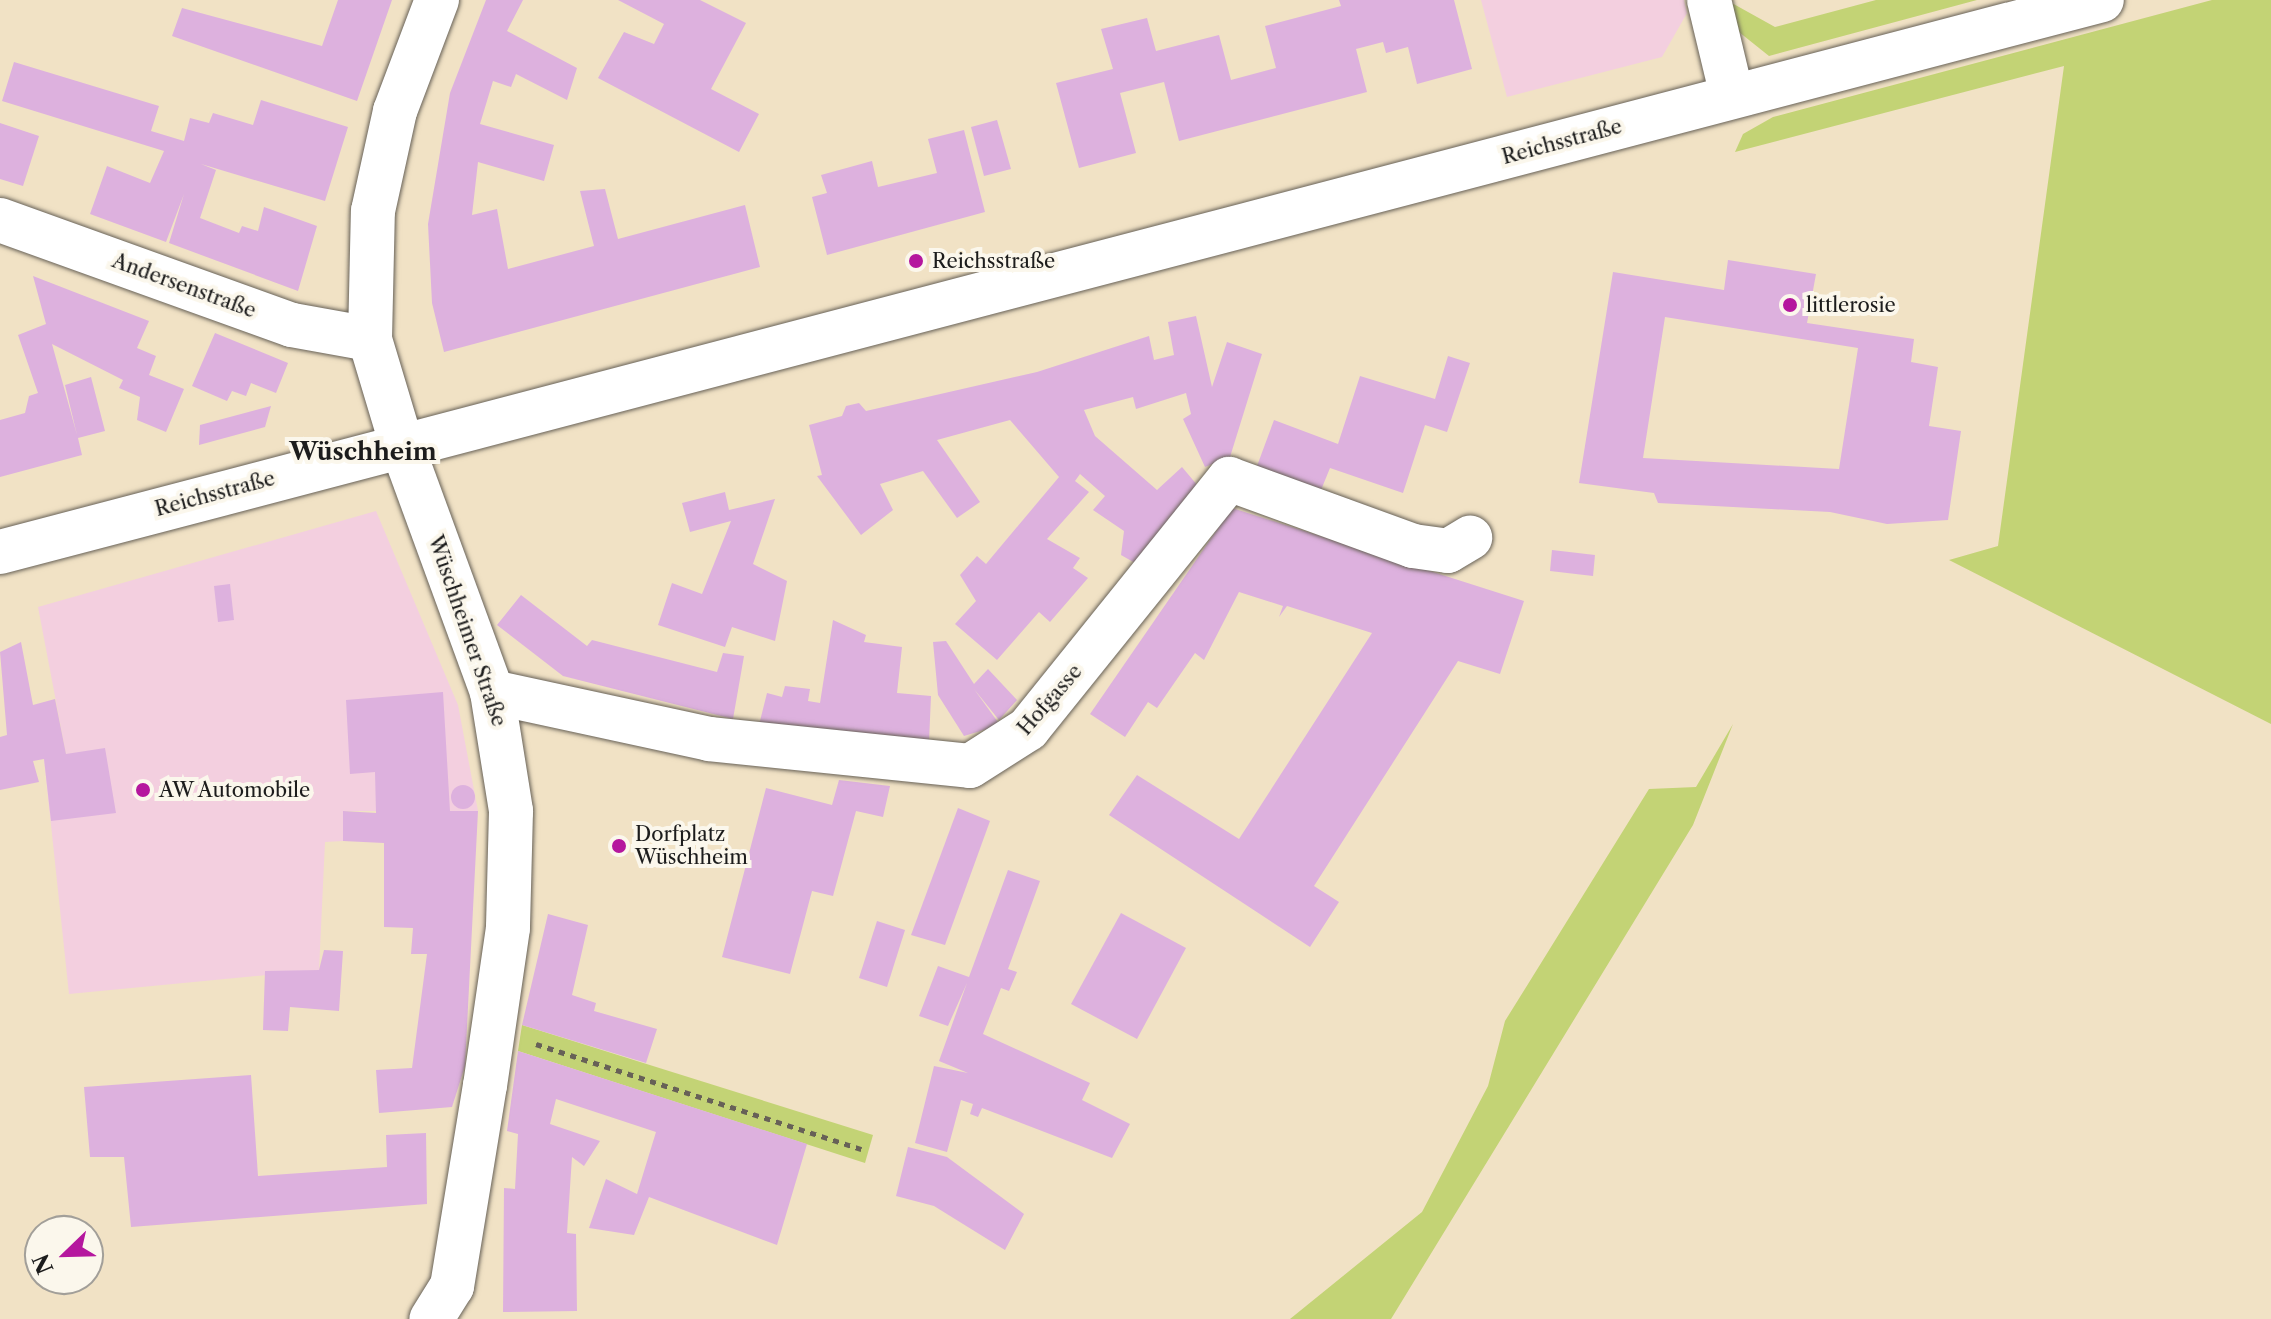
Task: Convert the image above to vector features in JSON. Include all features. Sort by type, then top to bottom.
[{"type":"street","name":"Wüschheimer Straße","points":[[437,0],[382,157],[370,339],[402,446],[492,692],[511,811],[508,928],[447,1308]]},
{"type":"street","points":[[1709,0],[1732,96]]},
{"type":"street","name":"Reichsstraße","points":[[0,552],[2102,0]]},
{"type":"street","name":"Andersenstraße","points":[[0,220],[292,325],[370,339]]},
{"type":"street","name":"Hofgasse","points":[[492,692],[709,739],[970,766],[1028,729],[1229,479],[1413,546],[1448,551],[1470,538]]},
{"type":"path","points":[[493,1030],[862,1149]]},
{"type":"shaded area","points":[[1481,0],[1684,0],[1687,13],[1662,57],[1507,97]]},
{"type":"shaded area","points":[[376,511],[458,705],[478,811],[344,811],[343,841],[325,842],[319,970],[69,994],[44,759],[66,754],[38,607]]},
{"type":"green space","points":[[1876,0],[1977,0],[1769,56],[1734,28],[1730,2],[1775,27]]},
{"type":"green space","points":[[2212,0],[2271,0],[2271,724],[1949,560],[1998,546],[2064,66],[1735,152],[1743,134],[1773,117]]},
{"type":"green space","points":[[1733,724],[1693,825],[1391,1319],[1290,1319],[1422,1212],[1488,1086],[1505,1021],[1649,789],[1696,787]]},
{"type":"green space","points":[[522,1025],[873,1135],[865,1163],[518,1051]]},
{"type":"building","points":[[338,0],[392,0],[357,101],[172,36],[182,8],[322,46]]},
{"type":"building","points":[[486,0],[523,0],[507,31],[577,68],[567,100],[516,74],[511,87],[493,81],[480,124],[554,145],[544,181],[478,162],[472,215],[497,209],[508,269],[594,246],[580,191],[605,189],[618,239],[745,205],[760,267],[444,352],[432,303],[428,224],[450,93]]},
{"type":"building","points":[[618,0],[700,0],[746,23],[711,89],[759,114],[739,152],[598,78],[624,32],[654,44],[664,24]]},
{"type":"building","points":[[1339,0],[1454,0],[1472,69],[1417,84],[1408,47],[1386,53],[1383,42],[1356,49],[1367,92],[1179,141],[1164,82],[1120,93],[1136,153],[1079,168],[1056,83],[1113,69],[1101,29],[1147,18],[1156,51],[1219,35],[1231,80],[1276,68],[1265,26],[1341,6]]},
{"type":"building","points":[[14,62],[159,106],[151,131],[184,141],[190,118],[209,123],[213,113],[253,125],[261,100],[348,127],[325,201],[201,164],[216,170],[200,218],[239,233],[242,226],[258,231],[264,207],[317,226],[298,291],[169,243],[184,194],[166,242],[90,214],[107,166],[150,183],[164,151],[2,101]]},
{"type":"building","points":[[997,120],[1011,169],[984,176],[971,127]]},
{"type":"building","points":[[0,123],[39,136],[23,186],[0,179]]},
{"type":"building","points":[[964,130],[985,212],[827,255],[812,197],[827,193],[821,175],[872,161],[878,187],[937,173],[928,139]]},
{"type":"building","points":[[1728,260],[1816,274],[1807,323],[1914,339],[1911,362],[1938,367],[1929,426],[1961,431],[1948,520],[1887,524],[1830,512],[1658,503],[1654,493],[1579,483],[1613,272],[1724,290]],"holes":[[[1665,317],[1858,348],[1839,469],[1643,458]]]},
{"type":"building","points":[[33,276],[149,321],[137,348],[156,356],[149,375],[184,389],[166,432],[137,420],[140,397],[119,388],[123,380],[52,344],[77,435],[65,385],[91,377],[105,431],[78,438],[82,455],[0,477],[0,420],[25,413],[29,396],[38,393],[18,335],[46,324]]},
{"type":"building","points":[[1196,316],[1212,387],[1227,342],[1262,354],[1230,457],[1205,467],[1183,419],[1191,414],[1186,393],[1136,409],[1133,397],[1084,410],[1095,436],[1157,490],[1182,467],[1198,486],[1135,563],[1121,555],[1124,531],[1093,510],[1105,496],[1080,474],[1075,481],[1089,492],[1047,539],[1080,558],[1073,568],[1088,578],[1050,622],[1039,612],[997,660],[955,624],[976,601],[960,575],[977,556],[986,564],[1059,477],[1010,420],[937,440],[980,502],[957,518],[923,471],[880,484],[893,510],[861,535],[817,476],[822,475],[809,425],[842,416],[846,406],[859,403],[866,411],[1037,372],[1149,336],[1154,360],[1174,355],[1168,322]]},
{"type":"building","points":[[215,333],[288,363],[276,393],[251,383],[246,396],[232,391],[227,401],[192,386]]},
{"type":"building","points":[[1448,356],[1470,363],[1447,432],[1425,425],[1403,493],[1330,468],[1321,490],[1257,466],[1274,420],[1338,444],[1360,376],[1435,399]]},
{"type":"building","points":[[271,406],[265,427],[199,445],[200,425]]},
{"type":"building","points":[[725,492],[729,510],[775,499],[753,564],[787,581],[775,641],[732,627],[725,647],[658,625],[672,583],[702,594],[731,521],[690,532],[682,503]]},
{"type":"building","points":[[1232,508],[1524,601],[1500,674],[1458,661],[1314,886],[1339,902],[1310,947],[1109,815],[1137,775],[1239,839],[1372,633],[1287,606],[1279,617],[1283,606],[1239,592],[1204,660],[1195,653],[1157,708],[1148,702],[1125,737],[1090,714]]},
{"type":"building","points":[[1552,550],[1595,555],[1593,576],[1550,571]]},
{"type":"building","points":[[230,584],[234,620],[218,622],[214,586]]},
{"type":"building","points":[[521,595],[587,646],[592,640],[717,672],[723,653],[744,656],[733,719],[563,676],[497,625]]},
{"type":"building","points":[[833,620],[866,635],[864,642],[902,647],[897,693],[931,696],[929,742],[759,725],[767,693],[782,697],[785,686],[810,689],[808,701],[820,703]]},
{"type":"building","points":[[946,641],[974,684],[988,669],[1017,700],[999,720],[974,689],[1000,725],[964,736],[938,695],[933,642]]},
{"type":"building","points":[[21,642],[33,705],[55,699],[66,754],[105,748],[116,813],[51,821],[44,759],[33,761],[39,782],[0,790],[0,737],[7,735],[0,652]]},
{"type":"building","points":[[443,692],[450,811],[478,811],[465,1066],[452,1107],[379,1113],[376,1070],[412,1068],[427,954],[411,954],[413,928],[384,927],[384,843],[343,841],[343,811],[376,813],[375,772],[350,774],[346,700]]},
{"type":"building","points":[[839,780],[890,786],[883,817],[856,811],[833,896],[812,891],[790,974],[722,957],[766,788],[832,805]]},
{"type":"building","points":[[463,785],[471,789],[475,797],[471,805],[463,809],[455,805],[451,797],[455,789]]},
{"type":"building","points":[[958,808],[990,821],[945,945],[911,935]]},
{"type":"building","points":[[1008,870],[1040,881],[1008,969],[1017,972],[1009,991],[1001,988],[983,1034],[1090,1083],[1082,1100],[1130,1124],[1112,1158],[982,1108],[978,1117],[970,1114],[973,1104],[961,1100],[947,1152],[915,1143],[934,1066],[968,1073],[939,1061],[967,983],[948,1026],[919,1016],[938,966],[969,977]]},
{"type":"building","points":[[1121,913],[1186,948],[1137,1039],[1071,1004]]},
{"type":"building","points":[[548,914],[588,925],[572,995],[596,1003],[594,1011],[657,1029],[646,1063],[522,1025]]},
{"type":"building","points":[[877,921],[905,930],[887,987],[859,978]]},
{"type":"building","points":[[324,950],[343,951],[339,1011],[290,1007],[288,1031],[263,1030],[265,971],[319,970]]},
{"type":"building","points":[[518,1051],[807,1144],[777,1245],[649,1197],[634,1235],[589,1228],[606,1179],[637,1194],[656,1132],[556,1099],[550,1124],[600,1141],[584,1166],[572,1157],[567,1233],[576,1234],[577,1311],[503,1312],[504,1188],[515,1189],[518,1134],[507,1131]]},
{"type":"building","points":[[251,1075],[258,1176],[387,1167],[386,1135],[426,1133],[427,1204],[131,1227],[124,1157],[90,1157],[84,1087]]},
{"type":"building","points":[[908,1147],[947,1157],[1024,1214],[1005,1250],[934,1206],[896,1196]]},
{"type":"place","name":"Reichsstraße","points":[[916,261]]},
{"type":"place","name":"littlerosie","points":[[1790,305]]},
{"type":"place","name":"AW Automobile","points":[[143,790]]},
{"type":"place","name":"Dorfplatz Wüschheim","points":[[619,846]]},
{"type":"district","name":"Wüschheim","points":[[363,452]]}]
